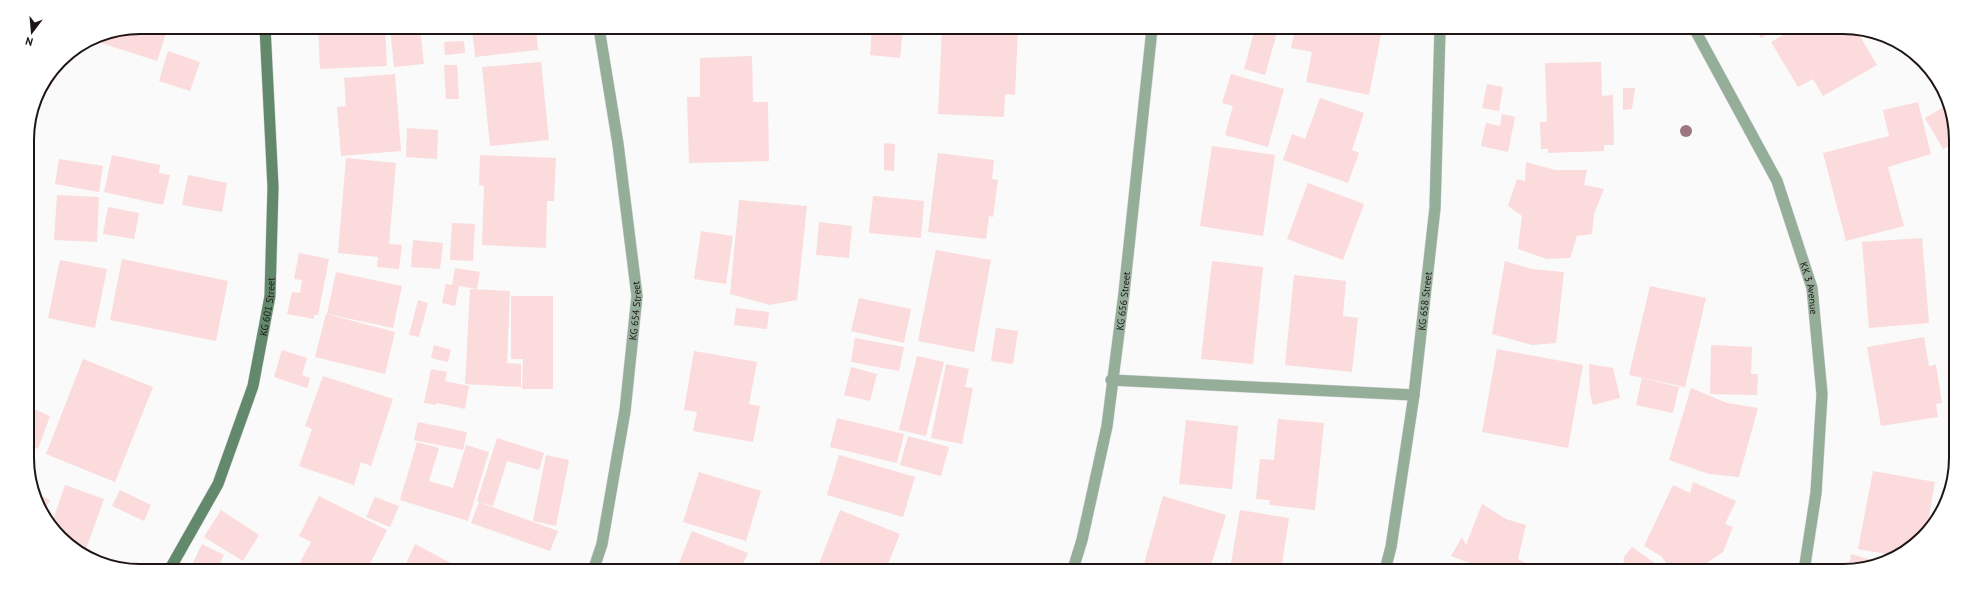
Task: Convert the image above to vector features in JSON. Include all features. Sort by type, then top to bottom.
[{"type":"main road","name":"KG 601 Street","points":[[173,564],[218,484],[253,386],[270,296],[273,187],[265,34]]},
{"type":"street","name":"KG 654 Street","points":[[595,564],[602,544],[625,411],[637,296],[618,144],[600,34]]},
{"type":"street","name":"KG 656 Street","points":[[1075,564],[1082,540],[1107,426],[1124,293],[1151,34]]},
{"type":"street","name":"KG 658 Street","points":[[1386,564],[1414,395],[1435,208],[1440,34]]},
{"type":"street","name":"KK 3 Avenue","points":[[1697,34],[1777,181],[1812,288],[1822,394],[1816,494],[1805,564]]},
{"type":"street","points":[[1112,380],[1414,395]]},
{"type":"building","points":[[133,34],[166,34],[157,61],[99,42],[119,36]]},
{"type":"building","points":[[318,34],[385,34],[387,66],[320,69]]},
{"type":"building","points":[[391,34],[421,34],[424,64],[394,67]]},
{"type":"building","points":[[473,34],[537,34],[538,50],[475,57]]},
{"type":"building","points":[[872,34],[902,34],[900,58],[870,55]]},
{"type":"building","points":[[942,34],[1018,34],[1015,95],[1005,94],[1004,117],[938,114]]},
{"type":"building","points":[[1254,34],[1277,34],[1265,75],[1244,69]]},
{"type":"building","points":[[1294,34],[1381,34],[1369,95],[1306,82],[1312,52],[1291,48]]},
{"type":"building","points":[[1758,34],[1768,34],[1761,38]]},
{"type":"building","points":[[1785,34],[1857,35],[1860,36],[1877,65],[1823,96],[1813,79],[1798,87],[1771,42]]},
{"type":"building","points":[[464,41],[465,53],[445,55],[444,42]]},
{"type":"building","points":[[168,51],[200,62],[190,91],[159,81]]},
{"type":"building","points":[[752,56],[753,102],[768,102],[769,161],[689,163],[687,97],[700,97],[700,58]]},
{"type":"building","points":[[541,62],[549,140],[490,146],[482,67]]},
{"type":"building","points":[[1601,62],[1602,96],[1613,95],[1614,145],[1604,145],[1604,151],[1548,153],[1548,149],[1541,149],[1540,122],[1547,122],[1545,63]]},
{"type":"building","points":[[444,65],[457,65],[459,99],[446,99]]},
{"type":"building","points":[[395,74],[401,151],[341,156],[337,107],[346,106],[344,78]]},
{"type":"building","points":[[1231,74],[1284,89],[1268,147],[1225,135],[1233,106],[1222,103]]},
{"type":"building","points":[[1487,84],[1503,87],[1499,111],[1482,108]]},
{"type":"building","points":[[1623,88],[1635,88],[1632,109],[1623,110]]},
{"type":"building","points":[[1320,98],[1364,113],[1352,150],[1359,153],[1348,183],[1283,160],[1292,134],[1305,139]]},
{"type":"building","points":[[1918,102],[1931,154],[1888,167],[1904,226],[1846,241],[1823,153],[1889,136],[1883,110]]},
{"type":"building","points":[[1943,107],[1947,119],[1949,146],[1943,149],[1925,118]]},
{"type":"building","points":[[1502,114],[1515,117],[1508,152],[1481,146],[1486,123],[1500,126]]},
{"type":"building","points":[[407,128],[438,130],[437,159],[406,157]]},
{"type":"building","points":[[884,143],[895,144],[894,171],[884,170]]},
{"type":"building","points":[[1212,146],[1275,155],[1263,236],[1200,226]]},
{"type":"building","points":[[938,153],[994,160],[992,179],[998,180],[993,217],[989,216],[986,239],[928,232]]},
{"type":"building","points":[[112,155],[160,165],[159,173],[170,175],[163,205],[104,192]]},
{"type":"building","points":[[480,155],[556,158],[554,201],[547,201],[546,248],[482,245],[484,186],[479,185]]},
{"type":"building","points":[[346,158],[396,163],[389,244],[402,245],[399,269],[377,267],[378,257],[338,253]]},
{"type":"building","points":[[59,159],[103,166],[99,192],[55,184]]},
{"type":"building","points":[[1526,162],[1555,170],[1587,170],[1584,185],[1604,189],[1594,214],[1592,234],[1577,236],[1570,258],[1547,259],[1518,249],[1522,216],[1508,206],[1517,179],[1525,181]]},
{"type":"building","points":[[188,175],[227,183],[222,212],[182,205]]},
{"type":"building","points":[[1308,183],[1364,204],[1343,260],[1287,239]]},
{"type":"building","points":[[57,195],[99,197],[97,242],[54,240]]},
{"type":"building","points":[[873,196],[924,201],[921,238],[869,233]]},
{"type":"building","points":[[739,200],[807,206],[797,300],[770,305],[730,294]]},
{"type":"building","points":[[108,207],[139,213],[134,239],[103,234]]},
{"type":"building","points":[[819,222],[852,226],[849,258],[816,255]]},
{"type":"building","points":[[452,223],[475,224],[473,261],[450,260]]},
{"type":"building","points":[[701,231],[733,236],[726,284],[694,279]]},
{"type":"building","points":[[1922,238],[1929,323],[1869,328],[1862,242]]},
{"type":"building","points":[[413,240],[443,243],[440,269],[411,267]]},
{"type":"building","points":[[936,250],[991,260],[974,352],[918,341]]},
{"type":"building","points":[[299,253],[329,259],[318,315],[314,315],[314,319],[287,314],[292,292],[300,293],[302,280],[294,279]]},
{"type":"building","points":[[122,259],[228,281],[216,341],[110,320]]},
{"type":"building","points":[[60,260],[107,269],[95,328],[48,318]]},
{"type":"building","points":[[1212,261],[1263,267],[1253,364],[1201,359]]},
{"type":"building","points":[[1505,261],[1531,269],[1564,272],[1556,343],[1532,345],[1492,334]]},
{"type":"building","points":[[455,268],[480,272],[477,289],[459,286],[455,306],[442,303],[446,284],[452,285]]},
{"type":"building","points":[[336,272],[402,286],[393,328],[327,314]]},
{"type":"building","points":[[1294,275],[1346,281],[1343,316],[1358,318],[1352,372],[1285,365]]},
{"type":"building","points":[[1650,286],[1706,298],[1685,387],[1629,375]]},
{"type":"building","points":[[470,289],[510,291],[507,363],[521,364],[521,387],[465,384]]},
{"type":"building","points":[[511,296],[553,296],[553,389],[522,389],[523,359],[511,359]]},
{"type":"building","points":[[859,298],[911,309],[904,343],[851,331]]},
{"type":"building","points":[[418,300],[428,303],[419,337],[409,335]]},
{"type":"building","points":[[736,308],[769,312],[767,329],[734,325]]},
{"type":"building","points":[[326,314],[395,332],[385,374],[315,357]]},
{"type":"building","points":[[996,328],[1018,331],[1013,364],[991,361]]},
{"type":"building","points":[[1924,337],[1929,366],[1936,365],[1942,403],[1936,404],[1938,417],[1881,426],[1867,347]]},
{"type":"building","points":[[855,338],[904,347],[899,371],[851,362]]},
{"type":"building","points":[[434,345],[451,350],[448,362],[431,358]]},
{"type":"building","points":[[1711,345],[1752,347],[1751,374],[1758,374],[1757,395],[1710,394]]},
{"type":"building","points":[[1497,349],[1583,365],[1568,448],[1482,432]]},
{"type":"building","points":[[282,350],[307,358],[302,375],[310,378],[307,388],[274,377]]},
{"type":"building","points":[[694,351],[757,362],[749,404],[760,406],[753,442],[693,431],[697,412],[684,410]]},
{"type":"building","points":[[917,356],[944,362],[926,436],[899,430]]},
{"type":"building","points":[[83,359],[153,387],[115,482],[46,454]]},
{"type":"building","points":[[946,364],[969,369],[965,387],[973,388],[962,444],[931,438]]},
{"type":"building","points":[[1589,364],[1613,368],[1620,398],[1593,405],[1590,394]]},
{"type":"building","points":[[851,367],[877,374],[870,401],[844,395]]},
{"type":"building","points":[[431,369],[447,372],[445,381],[469,386],[465,409],[437,403],[436,405],[424,403]]},
{"type":"building","points":[[323,376],[393,399],[371,466],[361,462],[354,485],[299,466],[312,429],[305,426]]},
{"type":"building","points":[[1642,378],[1679,387],[1673,413],[1636,405]]},
{"type":"building","points":[[1691,388],[1727,403],[1758,408],[1739,477],[1709,474],[1669,460]]},
{"type":"building","points":[[34,409],[50,416],[38,449],[34,447]]},
{"type":"building","points":[[837,418],[904,434],[897,463],[830,447]]},
{"type":"building","points":[[1278,419],[1324,423],[1315,510],[1269,505],[1270,500],[1256,499],[1260,459],[1274,460]]},
{"type":"building","points":[[1186,420],[1238,426],[1232,489],[1179,484]]},
{"type":"building","points":[[418,422],[467,432],[463,450],[414,440]]},
{"type":"building","points":[[908,436],[949,447],[941,476],[900,465]]},
{"type":"building","points":[[497,438],[544,453],[539,470],[507,461],[493,506],[477,501]]},
{"type":"building","points":[[417,442],[439,448],[429,481],[453,488],[466,445],[489,452],[468,521],[400,500]]},
{"type":"building","points":[[546,455],[569,460],[556,526],[533,521]]},
{"type":"building","points":[[839,455],[915,477],[903,517],[827,495]]},
{"type":"building","points":[[1873,471],[1935,482],[1928,521],[1908,542],[1888,554],[1858,549]]},
{"type":"building","points":[[699,472],[761,491],[746,541],[683,522]]},
{"type":"building","points":[[1693,482],[1736,501],[1725,524],[1733,527],[1723,552],[1707,564],[1667,564],[1661,556],[1644,546],[1673,485],[1690,493]]},
{"type":"building","points":[[65,485],[104,499],[86,549],[65,533],[53,519]]},
{"type":"building","points":[[120,490],[151,505],[144,521],[112,506]]},
{"type":"building","points":[[41,496],[50,500],[46,508]]},
{"type":"building","points":[[319,496],[387,530],[370,564],[304,564],[300,562],[311,542],[299,536]]},
{"type":"building","points":[[1163,496],[1226,515],[1211,564],[1144,564]]},
{"type":"building","points":[[375,497],[399,506],[390,527],[366,517]]},
{"type":"building","points":[[479,502],[558,531],[550,551],[471,523]]},
{"type":"building","points":[[1482,504],[1506,519],[1526,525],[1518,559],[1528,564],[1472,564],[1451,556],[1462,537],[1466,545]]},
{"type":"building","points":[[221,510],[259,535],[243,561],[204,537]]},
{"type":"building","points":[[840,510],[900,534],[888,564],[819,564]]},
{"type":"building","points":[[1240,510],[1289,518],[1282,564],[1231,564]]},
{"type":"building","points":[[692,531],[748,553],[743,564],[679,564]]},
{"type":"building","points":[[202,544],[224,555],[220,564],[192,564]]},
{"type":"building","points":[[415,544],[452,564],[406,564]]},
{"type":"building","points":[[1632,547],[1656,564],[1623,564],[1624,557]]},
{"type":"building","points":[[1851,554],[1871,560],[1857,563],[1849,564]]}]
